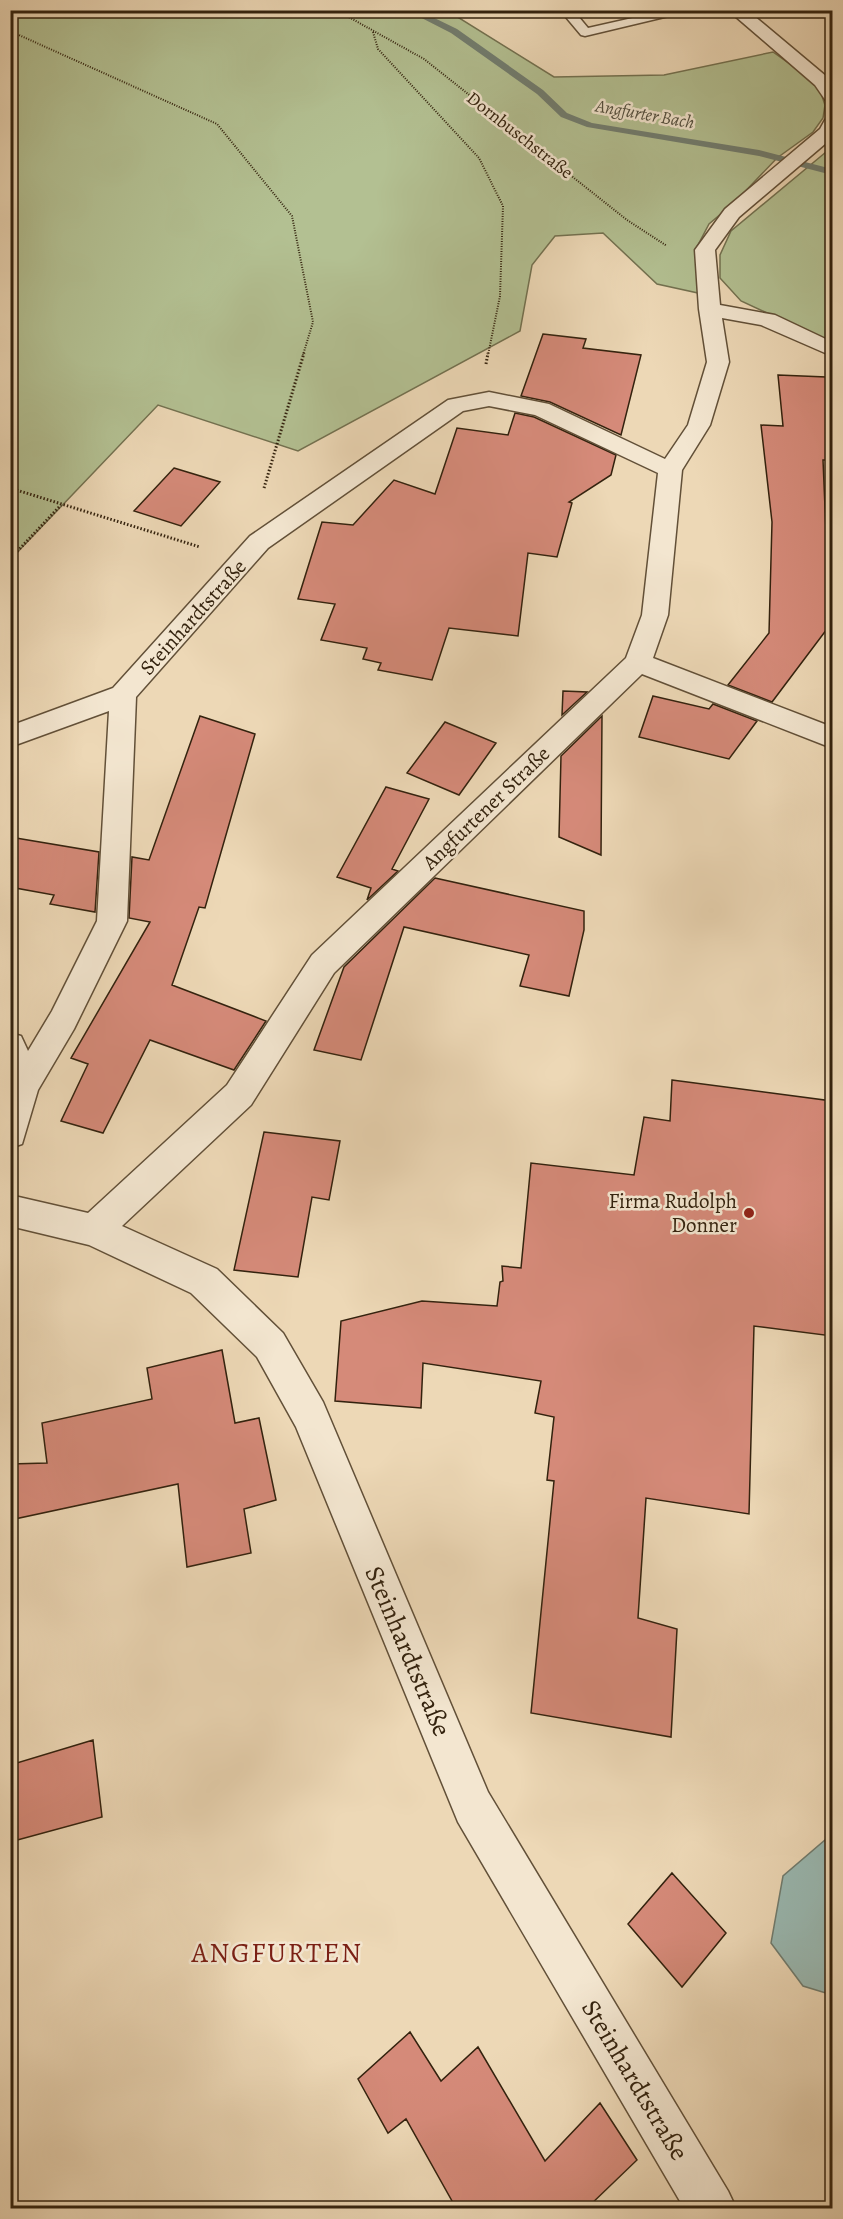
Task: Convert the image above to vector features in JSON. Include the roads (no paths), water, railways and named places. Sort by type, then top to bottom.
[{"type":"street","points":[[736,10],[821,81],[832,97]]},
{"type":"street","name":"Angfurtener Straße","points":[[94,1230],[239,1095],[323,964],[638,662],[655,615],[670,470],[699,425],[718,362],[710,309],[705,249],[732,213],[828,132],[832,124]]},
{"type":"street","points":[[710,309],[767,320],[832,351]]},
{"type":"street","name":"Steinhardtstraße","points":[[10,1134],[17,1098],[63,1020],[112,921],[123,695],[252,551],[456,405],[489,399],[541,409],[670,470]]},
{"type":"street","points":[[638,662],[832,738]]},
{"type":"street","points":[[10,738],[123,695]]},
{"type":"street","points":[[10,1046],[17,1098]]},
{"type":"street","name":"Steinhardtstraße","points":[[10,1210],[94,1230],[204,1281],[270,1345],[310,1414],[473,1807],[711,2208]]},
{"type":"lane","points":[[566,10],[585,32],[688,10]]},
{"type":"water","points":[[832,1839],[832,1993],[829,1994],[803,1986],[771,1943],[783,1876],[825,1840]]},
{"type":"waterway","name":"Angfurter Bach","points":[[410,10],[454,31],[540,92],[564,115],[590,125],[759,153],[832,172]]},
{"type":"place","name":"Firma Rudolph Donner","points":[[749,1213]]},
{"type":"district","name":"ANGFURTEN","points":[[277,1953]]}]
